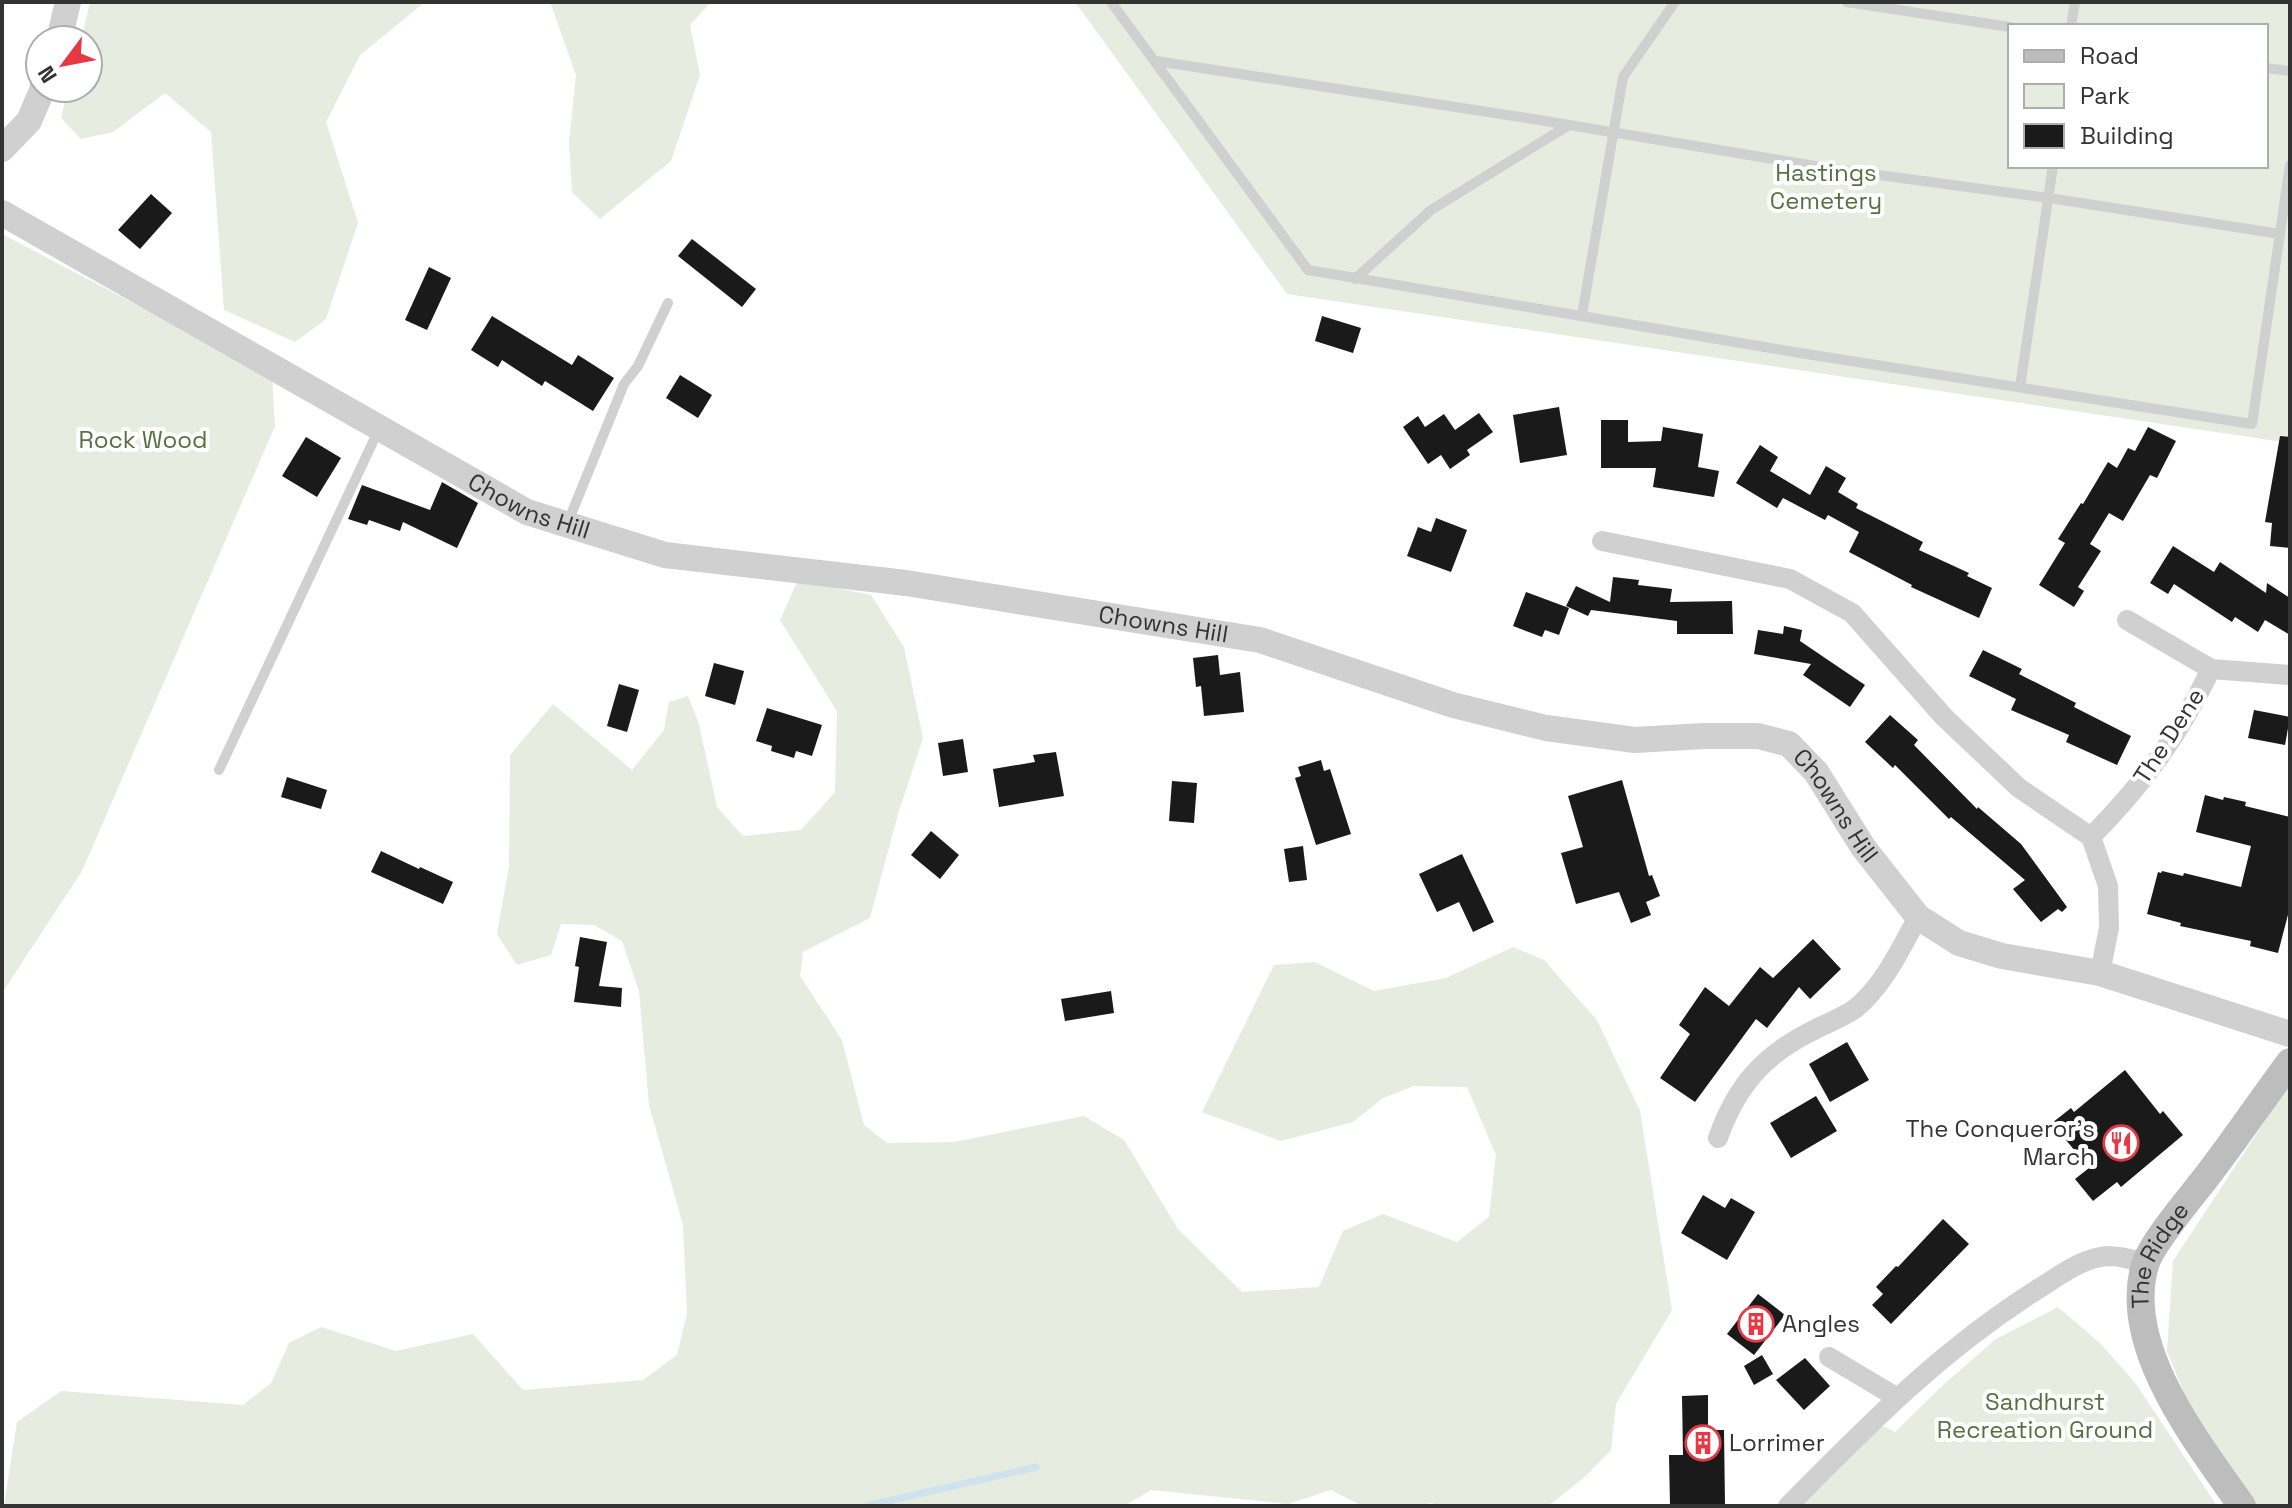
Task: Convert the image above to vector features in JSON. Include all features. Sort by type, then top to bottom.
[{"type":"main road","name":"The Ridge","points":[[2242,1506],[2166,1388],[2146,1342],[2141,1304],[2145,1263],[2173,1220],[2290,1062]]},
{"type":"street","points":[[63,24],[68,2]]},
{"type":"street","points":[[2,149],[29,121],[36,104]]},
{"type":"street","name":"Chowns Hill","points":[[2,213],[527,512],[665,555],[906,583],[1260,640],[1453,705],[1546,728],[1635,740],[1758,736],[1789,744],[1816,772],[1863,847],[1918,917],[1959,943],[1988,952],[2100,973],[2290,1034]]},
{"type":"street","points":[[1602,541],[1790,579],[1852,613],[1944,717],[2019,788],[2091,837],[2108,886],[2109,928],[2100,973]]},
{"type":"street","name":"The Dene","points":[[2127,620],[2211,669],[2290,675]]},
{"type":"street","name":"The Dene","points":[[2091,837],[2163,756],[2211,669]]},
{"type":"street","points":[[1718,1138],[1743,1084],[1789,1044],[1855,1008],[1880,982],[1918,917]]},
{"type":"street","points":[[1788,1506],[1896,1397],[1982,1325],[2090,1260],[2110,1256],[2145,1263]]},
{"type":"street","points":[[1829,1357],[1896,1397]]},
{"type":"lane","points":[[1111,2],[1308,270],[1800,353],[2252,424],[2290,165]]},
{"type":"lane","points":[[1582,315],[1623,77],[1675,2]]},
{"type":"lane","points":[[1847,2],[2008,27]]},
{"type":"lane","points":[[2071,24],[2075,2]]},
{"type":"lane","points":[[1156,61],[1827,168],[2280,234]]},
{"type":"lane","points":[[2268,68],[2290,71]]},
{"type":"lane","points":[[1355,279],[1431,210],[1569,125]]},
{"type":"lane","points":[[2020,387],[2053,168]]},
{"type":"lane","points":[[567,524],[624,384],[638,366],[668,303]]},
{"type":"lane","points":[[219,770],[380,427]]},
{"type":"green space","points":[[90,2],[425,2],[360,55],[326,122],[358,223],[326,319],[295,342],[224,310],[211,132],[165,93],[113,132],[81,139],[61,118],[64,104],[104,104],[104,24],[85,24]]},
{"type":"green space","points":[[550,2],[711,2],[690,25],[700,75],[671,161],[600,219],[572,192],[569,142],[576,75]]},
{"type":"green space","name":"Hastings Cemetery","points":[[1071,2],[2290,2],[2290,443],[1287,294],[1078,6]]},
{"type":"green space","name":"Rock Wood","points":[[2,234],[272,376],[275,426],[82,871],[2,993]]},
{"type":"green space","points":[[798,580],[871,595],[904,647],[923,738],[898,814],[870,918],[803,952],[800,976],[842,1040],[864,1125],[887,1143],[954,1142],[1084,1116],[1124,1140],[1178,1229],[1242,1292],[1319,1287],[1343,1231],[1383,1214],[1457,1242],[1489,1217],[1496,1155],[1467,1087],[1414,1086],[1383,1098],[1353,1122],[1281,1141],[1202,1112],[1274,965],[1315,962],[1374,991],[1446,978],[1513,947],[1544,960],[1597,1020],[1640,1111],[1672,1310],[1616,1404],[1611,1450],[1586,1476],[1548,1506],[1438,1506],[1432,1503],[1362,1506],[1331,1490],[1288,1504],[1151,1490],[1124,1506],[4,1506],[17,1422],[61,1391],[243,1405],[271,1383],[289,1343],[321,1327],[396,1351],[473,1334],[523,1390],[643,1380],[677,1355],[687,1313],[683,1225],[649,1105],[639,991],[622,941],[594,925],[561,924],[551,955],[517,965],[497,934],[509,866],[510,755],[553,704],[632,770],[664,730],[669,702],[688,696],[699,724],[717,807],[743,836],[801,830],[835,792],[837,711],[780,620]]},
{"type":"green space","points":[[2290,1083],[2290,1506],[2252,1506],[2195,1421],[2167,1351],[2173,1261]]},
{"type":"green space","name":"Sandhurst Recreation Ground","points":[[2058,1307],[2101,1344],[2136,1384],[2217,1506],[1776,1506],[1814,1467],[1864,1424],[1886,1427],[1895,1432],[1996,1339]]},
{"type":"building","points":[[151,194],[172,213],[140,249],[118,230]]},
{"type":"building","points":[[692,239],[756,289],[742,307],[678,256]]},
{"type":"building","points":[[429,267],[451,278],[427,330],[405,320]]},
{"type":"building","points":[[492,316],[572,365],[578,355],[614,378],[593,411],[545,381],[542,386],[502,360],[498,367],[471,350]]},
{"type":"building","points":[[1322,316],[1361,328],[1353,353],[1315,341]]},
{"type":"building","points":[[680,375],[712,395],[698,418],[666,398]]},
{"type":"building","points":[[1559,407],[1567,455],[1520,463],[1513,415]]},
{"type":"building","points":[[1479,413],[1493,432],[1467,450],[1470,455],[1450,469],[1441,455],[1428,464],[1403,427],[1418,416],[1425,427],[1444,414],[1455,430]]},
{"type":"building","points":[[1601,420],[1628,420],[1628,442],[1661,441],[1663,427],[1703,434],[1698,467],[1719,471],[1714,497],[1653,487],[1656,468],[1601,468]]},
{"type":"building","points":[[2148,427],[2176,441],[2157,478],[2150,475],[2123,521],[2109,513],[2090,544],[2101,551],[2078,587],[2084,591],[2074,607],[2039,585],[2065,543],[2058,539],[2108,462],[2117,468],[2128,448],[2135,451]]},
{"type":"building","points":[[2280,436],[2290,437],[2290,548],[2270,546],[2272,523],[2265,522]]},
{"type":"building","points":[[306,437],[341,458],[317,497],[282,476]]},
{"type":"building","points":[[1760,445],[1778,457],[1770,471],[1810,495],[1826,466],[1846,478],[1838,492],[1858,504],[1856,508],[1923,542],[1919,550],[1969,573],[1967,576],[1992,588],[1979,618],[1911,587],[1849,552],[1859,532],[1828,515],[1825,520],[1783,498],[1777,508],[1736,483]]},
{"type":"building","points":[[442,482],[478,503],[457,548],[403,522],[400,531],[369,520],[367,525],[348,519],[362,485],[430,510]]},
{"type":"building","points":[[1436,518],[1467,530],[1451,572],[1407,556],[1418,527],[1431,532]]},
{"type":"building","points":[[2173,546],[2214,572],[2220,562],[2266,593],[2267,583],[2290,598],[2290,635],[2265,620],[2258,632],[2235,617],[2232,622],[2174,584],[2168,594],[2150,583]]},
{"type":"building","points":[[1613,577],[1639,580],[1638,585],[1672,589],[1670,602],[1732,601],[1733,634],[1677,634],[1677,621],[1591,610],[1588,616],[1566,606],[1576,586],[1610,602]]},
{"type":"building","points":[[1526,592],[1569,608],[1559,635],[1545,630],[1542,637],[1513,626]]},
{"type":"building","points":[[1784,626],[1802,630],[1800,641],[1865,685],[1850,707],[1803,675],[1811,664],[1754,654],[1758,630],[1783,634]]},
{"type":"building","points":[[1983,650],[2022,669],[2019,674],[2076,703],[2074,707],[2131,736],[2117,765],[2066,742],[2069,735],[2011,710],[2016,699],[1969,676]]},
{"type":"building","points":[[1218,655],[1220,675],[1240,672],[1244,712],[1204,716],[1201,686],[1196,687],[1193,658]]},
{"type":"building","points":[[714,663],[744,671],[735,705],[705,696]]},
{"type":"building","points":[[619,684],[639,690],[627,732],[607,726]]},
{"type":"building","points":[[767,708],[822,725],[812,756],[796,751],[794,758],[771,751],[772,746],[756,741]]},
{"type":"building","points":[[2254,710],[2290,717],[2285,745],[2248,738]]},
{"type":"building","points":[[1890,715],[1918,740],[1914,745],[1977,809],[2021,844],[2067,907],[2062,912],[2058,909],[2041,922],[2013,889],[2025,880],[1951,817],[1949,819],[1895,765],[1893,768],[1865,742]]},
{"type":"building","points":[[963,739],[968,772],[943,776],[938,743]]},
{"type":"building","points":[[1056,752],[1064,796],[999,807],[993,769],[1035,762],[1033,755]]},
{"type":"building","points":[[1321,760],[1324,771],[1330,769],[1351,834],[1316,845],[1295,778],[1301,776],[1298,767]]},
{"type":"building","points":[[287,777],[327,790],[321,809],[281,797]]},
{"type":"building","points":[[1622,780],[1649,876],[1652,875],[1660,896],[1646,902],[1651,915],[1631,923],[1619,892],[1576,904],[1561,853],[1583,847],[1568,796]]},
{"type":"building","points":[[1172,781],[1197,783],[1194,823],[1169,821]]},
{"type":"building","points":[[2205,795],[2246,802],[2245,806],[2290,817],[2290,907],[2278,953],[2250,946],[2251,941],[2180,926],[2181,923],[2147,914],[2158,872],[2183,876],[2184,873],[2241,887],[2251,846],[2196,832]]},
{"type":"building","points":[[931,831],[959,855],[940,879],[911,855]]},
{"type":"building","points":[[1303,846],[1307,880],[1289,882],[1284,849]]},
{"type":"building","points":[[381,851],[453,882],[443,904],[371,872]]},
{"type":"building","points":[[1462,854],[1494,922],[1473,932],[1459,902],[1437,912],[1419,874]]},
{"type":"building","points":[[580,937],[607,942],[599,986],[622,988],[621,1007],[574,1002]]},
{"type":"building","points":[[1813,939],[1841,969],[1810,999],[1799,987],[1767,1028],[1756,1019],[1695,1102],[1660,1078],[1690,1034],[1679,1025],[1705,987],[1729,1006],[1760,967],[1773,978]]},
{"type":"building","points":[[1111,991],[1114,1013],[1065,1021],[1061,999]]},
{"type":"building","points":[[1847,1042],[1869,1080],[1830,1102],[1809,1064]]},
{"type":"building","name":"The Conqueror's March","points":[[2125,1070],[2160,1114],[2163,1111],[2183,1135],[2121,1187],[2117,1182],[2093,1201],[2075,1179],[2089,1168],[2052,1123],[2071,1108],[2074,1112]]},
{"type":"building","points":[[1816,1096],[1837,1131],[1791,1158],[1770,1123]]},
{"type":"building","points":[[1703,1195],[1725,1208],[1731,1198],[1755,1212],[1727,1260],[1681,1233]]},
{"type":"building","points":[[1943,1219],[1969,1244],[1891,1324],[1872,1305],[1883,1294],[1876,1287]]},
{"type":"building","name":"Angles","points":[[1758,1294],[1785,1315],[1754,1355],[1727,1334]]},
{"type":"building","points":[[1762,1355],[1773,1374],[1754,1385],[1744,1366]]},
{"type":"building","points":[[1805,1358],[1830,1386],[1804,1410],[1776,1380]]},
{"type":"building","name":"Lorrimer","points":[[1708,1395],[1708,1430],[1724,1430],[1725,1506],[1670,1506],[1669,1455],[1683,1455],[1682,1396]]},
{"type":"waterway","points":[[866,1506],[1036,1467]]},
{"type":"place","name":"The Conqueror's March","points":[[2121,1143]]},
{"type":"place","name":"Angles","points":[[1756,1324]]},
{"type":"place","name":"Lorrimer","points":[[1703,1443]]}]
